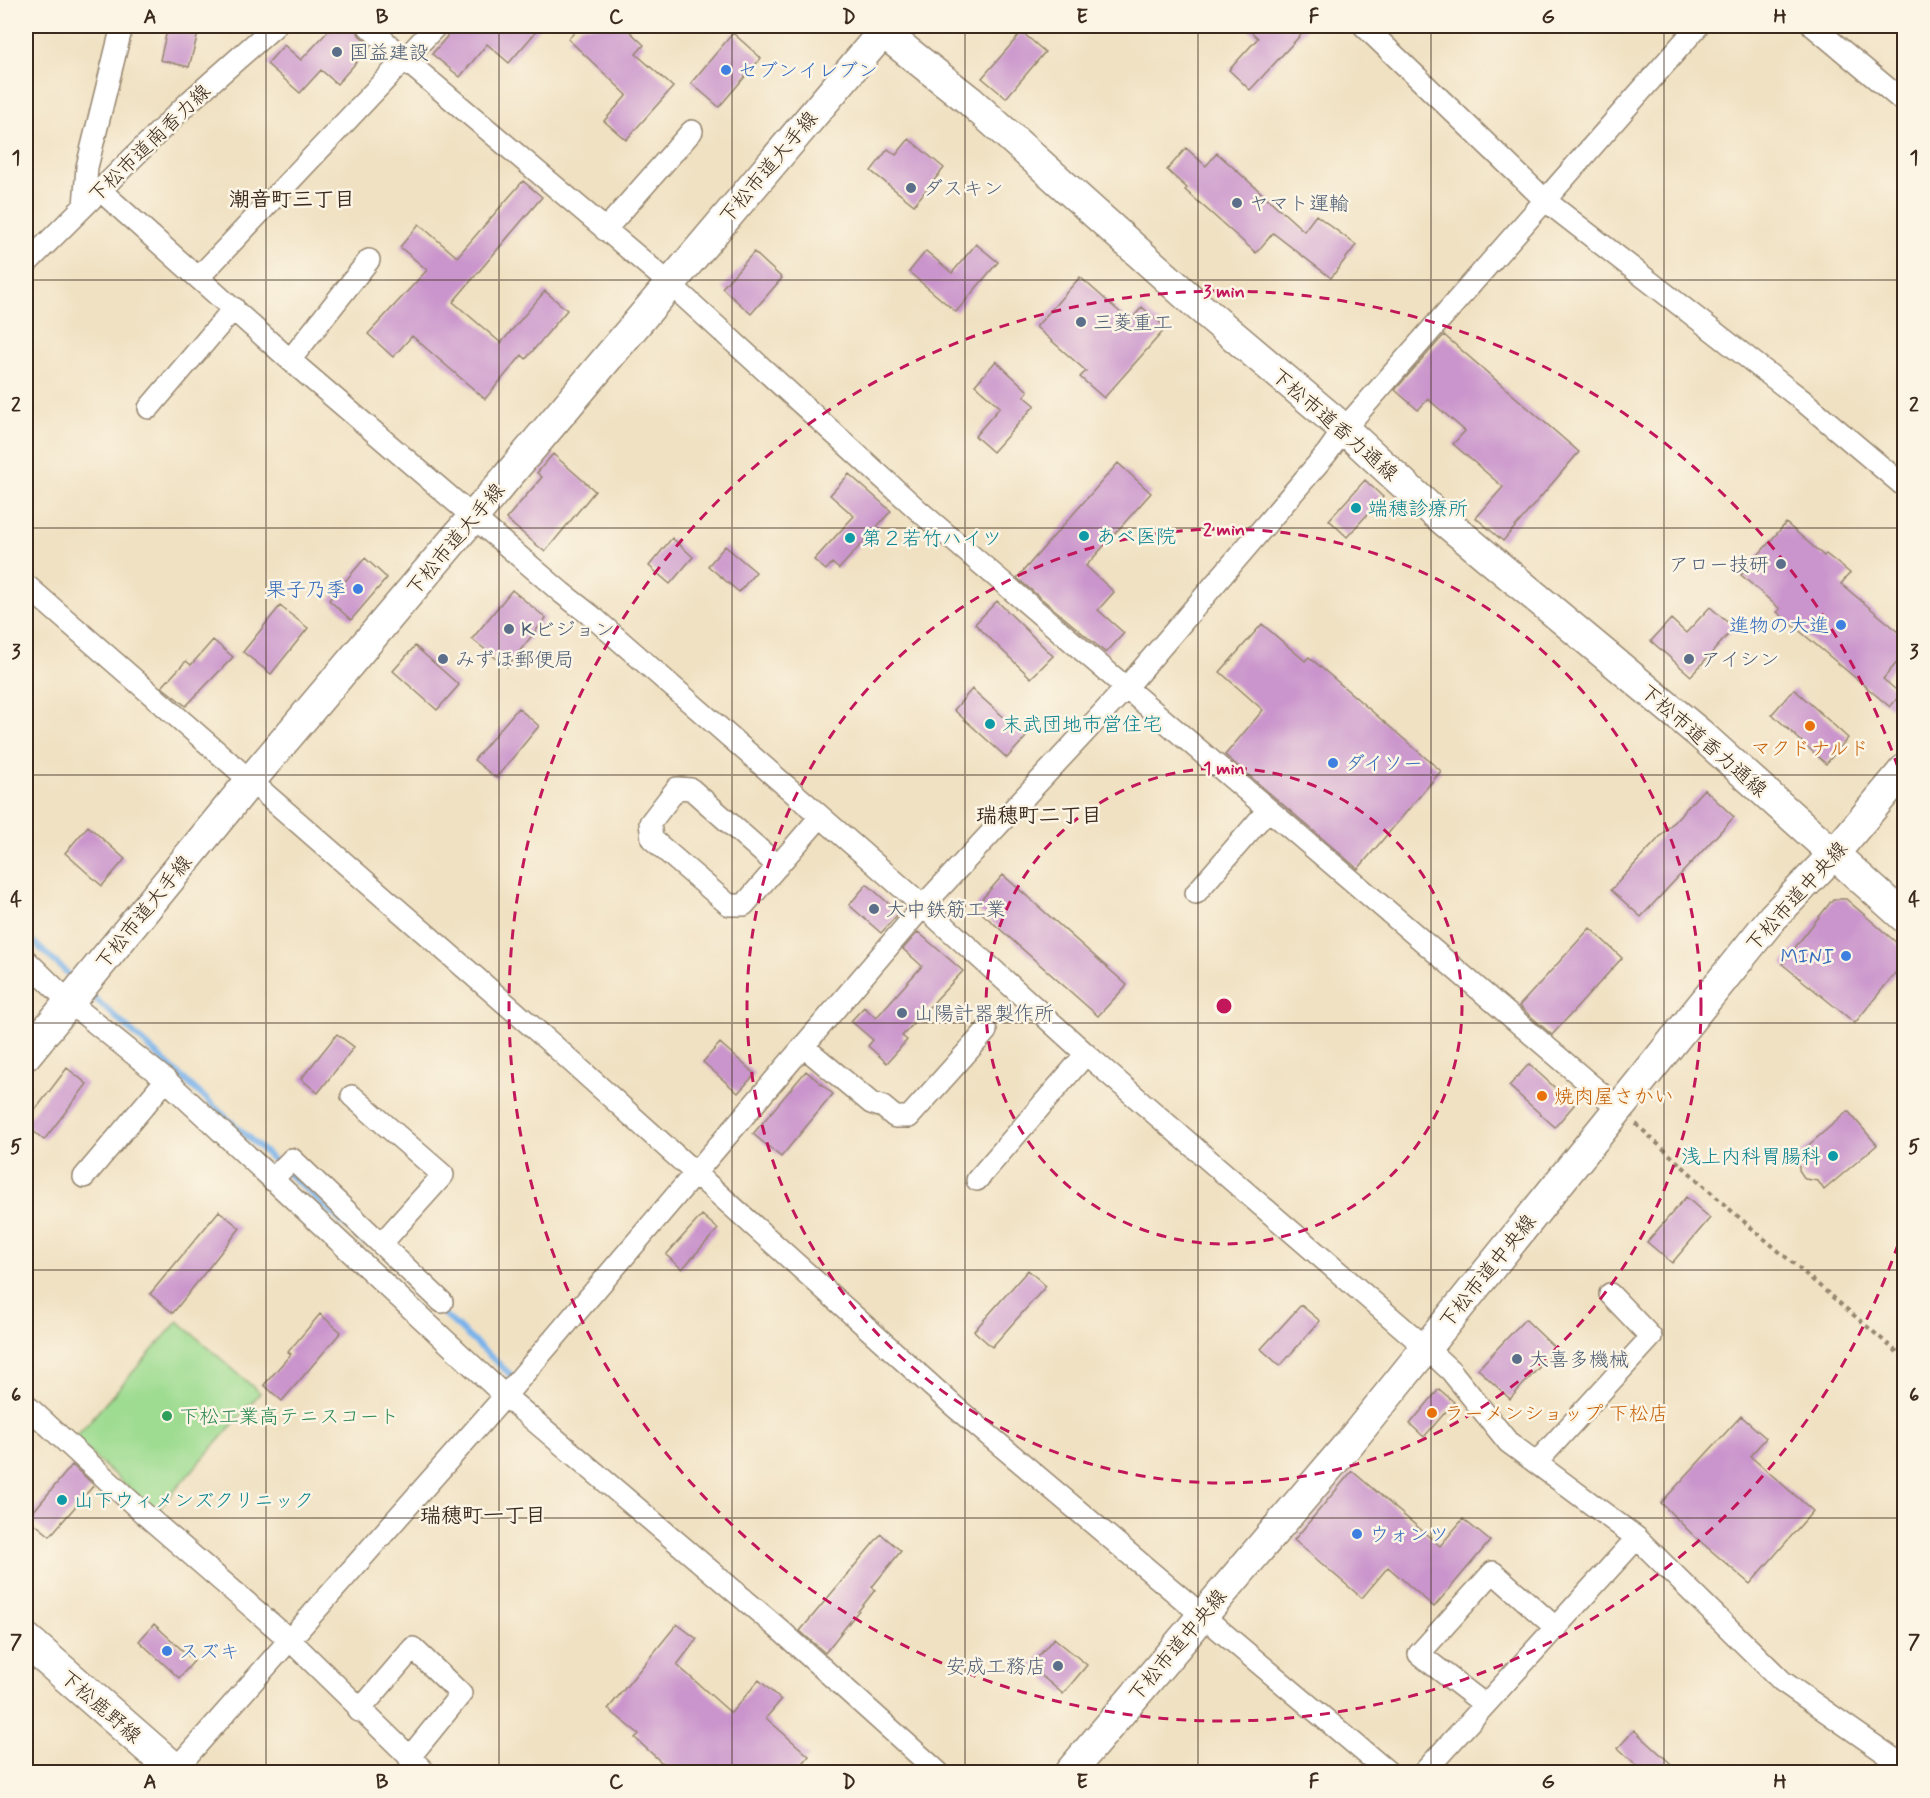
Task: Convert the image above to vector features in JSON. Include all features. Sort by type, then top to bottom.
[{"type":"main road","name":"下松鹿野線","points":[[26,1640],[175,1772]]},
{"type":"street","points":[[84,206],[87,167],[122,26]]},
{"type":"street","name":"下松市道南香力線","points":[[26,264],[190,102],[275,26]]},
{"type":"street","points":[[368,26],[669,283],[918,510],[1267,811],[1618,1108]]},
{"type":"street","points":[[199,277],[436,26]]},
{"type":"street","points":[[1364,26],[1546,201],[1802,400],[1905,486]]},
{"type":"street","points":[[175,1772],[506,1396],[923,906],[1126,688],[1327,453],[1344,429],[1698,26]]},
{"type":"street","points":[[1813,26],[1905,102]]},
{"type":"street","name":"下松市道大手線","points":[[26,1055],[251,780],[882,28]]},
{"type":"street","name":"下松市道香力通線","points":[[882,28],[970,100],[1196,304],[1344,429],[1435,513],[1699,733],[1905,917]]},
{"type":"street","points":[[605,230],[692,131]]},
{"type":"street","points":[[101,191],[290,360],[594,618],[923,906],[1086,1054],[1425,1347],[1451,1371],[1508,1442],[1637,1538],[1782,1681],[1905,1766]]},
{"type":"street","points":[[290,360],[369,260]]},
{"type":"street","points":[[149,408],[234,308]]},
{"type":"street","points":[[26,585],[696,1172],[799,1269],[955,1407],[1388,1773]]},
{"type":"street","name":"下松市道中央線","points":[[1070,1773],[1351,1441],[1773,917],[1833,855],[1905,770]]},
{"type":"street","points":[[778,866],[691,789],[677,788],[650,823],[652,839],[729,905],[744,905],[778,866],[820,817]]},
{"type":"street","points":[[1196,893],[1267,811]]},
{"type":"street","points":[[26,960],[69,1002],[166,1080],[506,1396],[779,1629],[938,1773]]},
{"type":"street","points":[[803,1046],[870,1103],[883,1107],[895,1117],[909,1117],[986,1031]]},
{"type":"street","points":[[977,1180],[1086,1054]]},
{"type":"street","points":[[84,1178],[166,1080]]},
{"type":"street","points":[[352,1096],[443,1175],[382,1243]]},
{"type":"street","points":[[272,1180],[292,1159],[442,1302]]},
{"type":"street","points":[[1537,1462],[1651,1337],[1610,1294]]},
{"type":"street","points":[[26,1405],[141,1511],[291,1641],[359,1711],[425,1773]]},
{"type":"street","points":[[1424,1773],[1484,1704],[1637,1538]]},
{"type":"street","points":[[1484,1704],[1419,1654],[1493,1572],[1556,1628]]},
{"type":"street","points":[[359,1711],[413,1648],[462,1694],[409,1758]]},
{"type":"path","points":[[1618,1108],[1727,1208],[1905,1358]]},
{"type":"green space","name":"下松工業高テニスコート","points":[[178,1321],[260,1393],[156,1512],[74,1439]]},
{"type":"building","points":[[168,26],[200,26],[189,67],[160,60]]},
{"type":"building","name":"国益建設","points":[[333,26],[356,26],[359,35],[371,46],[337,84],[321,70],[300,93],[267,64],[284,45],[301,60]]},
{"type":"building","points":[[456,26],[541,26],[509,63],[487,44],[460,77],[432,54]]},
{"type":"building","points":[[581,26],[624,26],[644,45],[636,54],[673,87],[626,140],[604,121],[627,95],[568,39]]},
{"type":"building","points":[[1245,26],[1309,26],[1250,90],[1229,70],[1258,38]]},
{"type":"building","points":[[1022,32],[1045,52],[1006,98],[982,78]]},
{"type":"building","name":"セブンイレブン","points":[[733,33],[761,58],[719,107],[691,83]]},
{"type":"building","name":"ダスキン","points":[[909,139],[944,168],[914,205],[871,171],[888,149],[896,155]]},
{"type":"building","name":"ヤマト運輸","points":[[1186,148],[1206,166],[1217,153],[1304,231],[1316,215],[1356,245],[1331,278],[1273,233],[1256,253],[1185,190],[1187,188],[1167,170]]},
{"type":"building","points":[[523,181],[542,197],[453,302],[501,343],[545,291],[567,310],[526,359],[522,355],[485,399],[412,336],[393,357],[368,334],[427,270],[400,247],[419,224],[457,257]]},
{"type":"building","points":[[976,244],[998,262],[956,312],[909,272],[926,251],[952,273]]},
{"type":"building","points":[[754,252],[782,278],[751,314],[722,288]]},
{"type":"building","points":[[1080,277],[1130,321],[1142,307],[1166,328],[1104,398],[1080,377],[1086,371],[1036,327]]},
{"type":"building","points":[[1444,335],[1579,452],[1503,541],[1476,518],[1503,487],[1453,444],[1465,431],[1428,399],[1418,410],[1395,390]]},
{"type":"building","points":[[996,361],[1028,391],[1024,396],[1035,405],[993,452],[975,436],[1000,407],[975,385]]},
{"type":"building","points":[[553,454],[595,491],[545,552],[506,519],[542,477],[537,473]]},
{"type":"building","name":"あべ医院","points":[[1118,463],[1151,493],[1086,566],[1114,592],[1098,610],[1124,633],[1106,653],[1017,578]]},
{"type":"building","name":"第２若竹ハイツ","points":[[849,474],[891,511],[839,569],[832,563],[826,570],[814,560],[854,516],[830,495]]},
{"type":"building","name":"端穂診療所","points":[[1365,480],[1383,497],[1347,537],[1329,520]]},
{"type":"building","name":"進物の大進","points":[[1786,523],[1824,556],[1826,554],[1850,573],[1841,584],[1905,637],[1905,653],[1883,679],[1901,694],[1890,707],[1777,612],[1780,609],[1741,575]]},
{"type":"building","points":[[672,538],[693,557],[670,584],[649,566]]},
{"type":"building","points":[[725,546],[756,572],[739,592],[708,566]]},
{"type":"building","name":"果子乃季","points":[[365,558],[387,578],[351,620],[329,600]]},
{"type":"building","name":"Kビジョン","points":[[512,590],[546,618],[507,667],[472,639]]},
{"type":"building","points":[[997,601],[1053,656],[1031,678],[975,624]]},
{"type":"building","points":[[280,606],[308,628],[271,674],[243,652]]},
{"type":"building","name":"アイシン","points":[[1710,607],[1734,628],[1691,676],[1651,641],[1671,619],[1686,633]]},
{"type":"building","name":"ダイソー","points":[[1262,624],[1305,661],[1309,657],[1441,771],[1358,869],[1225,755],[1263,710],[1220,672]]},
{"type":"building","points":[[213,640],[233,657],[186,706],[162,687],[186,661],[191,665]]},
{"type":"building","points":[[415,646],[459,685],[437,710],[393,671]]},
{"type":"building","name":"末武団地市営住宅","points":[[972,689],[1026,737],[1007,758],[954,710]]},
{"type":"building","name":"マクドナルド","points":[[1794,689],[1848,738],[1826,764],[1772,714]]},
{"type":"building","points":[[518,708],[539,726],[496,778],[474,760]]},
{"type":"building","points":[[1704,789],[1734,817],[1641,917],[1611,890]]},
{"type":"building","points":[[88,826],[125,859],[102,886],[65,853]]},
{"type":"building","points":[[1003,875],[1127,985],[1098,1016],[975,907]]},
{"type":"building","name":"大中鉄筋工業","points":[[867,884],[899,913],[881,933],[849,905]]},
{"type":"building","name":"MINI","points":[[1833,899],[1846,899],[1905,950],[1905,961],[1855,1023],[1782,964]]},
{"type":"building","points":[[1590,928],[1622,958],[1552,1035],[1519,1006]]},
{"type":"building","name":"山陽計器製作所","points":[[918,932],[963,971],[902,1036],[907,1040],[887,1063],[868,1046],[873,1040],[851,1021],[864,1007],[876,1018],[922,966],[903,949]]},
{"type":"building","points":[[337,1034],[354,1047],[318,1093],[301,1079]]},
{"type":"building","points":[[720,1043],[755,1074],[738,1093],[703,1062]]},
{"type":"building","name":"焼肉屋さかい","points":[[1529,1064],[1574,1105],[1555,1127],[1509,1086]]},
{"type":"building","points":[[67,1068],[87,1084],[44,1140],[26,1125],[26,1122]]},
{"type":"building","points":[[806,1071],[833,1094],[781,1157],[753,1134]]},
{"type":"building","name":"浅上内科胃腸科","points":[[1848,1111],[1877,1145],[1824,1190],[1818,1181],[1805,1179],[1799,1170],[1799,1161],[1803,1150]]},
{"type":"building","points":[[1686,1197],[1710,1218],[1672,1263],[1647,1242]]},
{"type":"building","points":[[219,1211],[240,1228],[173,1313],[150,1294]]},
{"type":"building","points":[[702,1215],[718,1229],[682,1269],[666,1255]]},
{"type":"building","points":[[1028,1270],[1046,1286],[992,1347],[974,1331]]},
{"type":"building","points":[[1301,1305],[1320,1321],[1280,1366],[1261,1349]]},
{"type":"building","points":[[320,1314],[341,1332],[282,1401],[264,1385],[291,1354],[288,1352]]},
{"type":"building","name":"大喜多機械","points":[[1525,1319],[1556,1349],[1510,1399],[1478,1369]]},
{"type":"building","name":"ラーメンショップ 下松店","points":[[1439,1389],[1454,1402],[1424,1437],[1410,1424]]},
{"type":"building","points":[[1741,1416],[1766,1438],[1750,1456],[1813,1511],[1750,1584],[1694,1536],[1661,1503]]},
{"type":"building","name":"山下ウィメンズクリニック","points":[[72,1465],[94,1485],[50,1536],[28,1518]]},
{"type":"building","name":"ウォンツ","points":[[1352,1471],[1440,1546],[1463,1519],[1490,1541],[1434,1607],[1388,1567],[1362,1598],[1294,1540]]},
{"type":"building","points":[[881,1534],[901,1551],[872,1587],[875,1590],[825,1653],[800,1631]]},
{"type":"building","name":"スズキ","points":[[154,1624],[194,1661],[179,1678],[139,1641]]},
{"type":"building","points":[[677,1624],[697,1639],[677,1665],[731,1713],[759,1680],[781,1700],[766,1718],[809,1756],[795,1773],[673,1773],[635,1738],[639,1734],[608,1709]]},
{"type":"building","name":"安成工務店","points":[[1054,1638],[1087,1665],[1063,1694],[1030,1666]]},
{"type":"building","points":[[1634,1730],[1681,1773],[1645,1773],[1618,1748]]},
{"type":"waterway","points":[[26,935],[77,982]]},
{"type":"waterway","points":[[89,993],[364,1242]]},
{"type":"waterway","points":[[436,1307],[511,1375]]},
{"type":"place","name":"国益建設","points":[[337,52]]},
{"type":"place","name":"セブンイレブン","points":[[726,70]]},
{"type":"place","name":"ダスキン","points":[[911,188]]},
{"type":"place","name":"ヤマト運輸","points":[[1237,203]]},
{"type":"place","name":"三菱重工","points":[[1081,322]]},
{"type":"place","name":"端穂診療所","points":[[1356,508]]},
{"type":"place","name":"あべ医院","points":[[1084,536]]},
{"type":"place","name":"第２若竹ハイツ","points":[[850,538]]},
{"type":"place","name":"アロー技研","points":[[1781,564]]},
{"type":"place","name":"果子乃季","points":[[358,589]]},
{"type":"place","name":"進物の大進","points":[[1841,625]]},
{"type":"place","name":"Kビジョン","points":[[509,629]]},
{"type":"place","name":"みずほ郵便局","points":[[443,659]]},
{"type":"place","name":"アイシン","points":[[1689,659]]},
{"type":"place","name":"末武団地市営住宅","points":[[990,724]]},
{"type":"place","name":"マクドナルド","points":[[1810,726]]},
{"type":"place","name":"ダイソー","points":[[1333,763]]},
{"type":"place","name":"大中鉄筋工業","points":[[874,909]]},
{"type":"place","name":"MINI","points":[[1846,956]]},
{"type":"place","name":"山陽計器製作所","points":[[902,1013]]},
{"type":"place","name":"焼肉屋さかい","points":[[1542,1096]]},
{"type":"place","name":"浅上内科胃腸科","points":[[1833,1156]]},
{"type":"place","name":"大喜多機械","points":[[1517,1359]]},
{"type":"place","name":"ラーメンショップ 下松店","points":[[1432,1413]]},
{"type":"place","name":"下松工業高テニスコート","points":[[167,1416]]},
{"type":"place","name":"山下ウィメンズクリニック","points":[[62,1500]]},
{"type":"place","name":"ウォンツ","points":[[1357,1534]]},
{"type":"place","name":"スズキ","points":[[167,1651]]},
{"type":"place","name":"安成工務店","points":[[1058,1666]]},
{"type":"district","name":"潮音町三丁目","points":[[292,199]]},
{"type":"district","name":"瑞穂町二丁目","points":[[1039,815]]},
{"type":"district","name":"瑞穂町一丁目","points":[[483,1515]]}]
